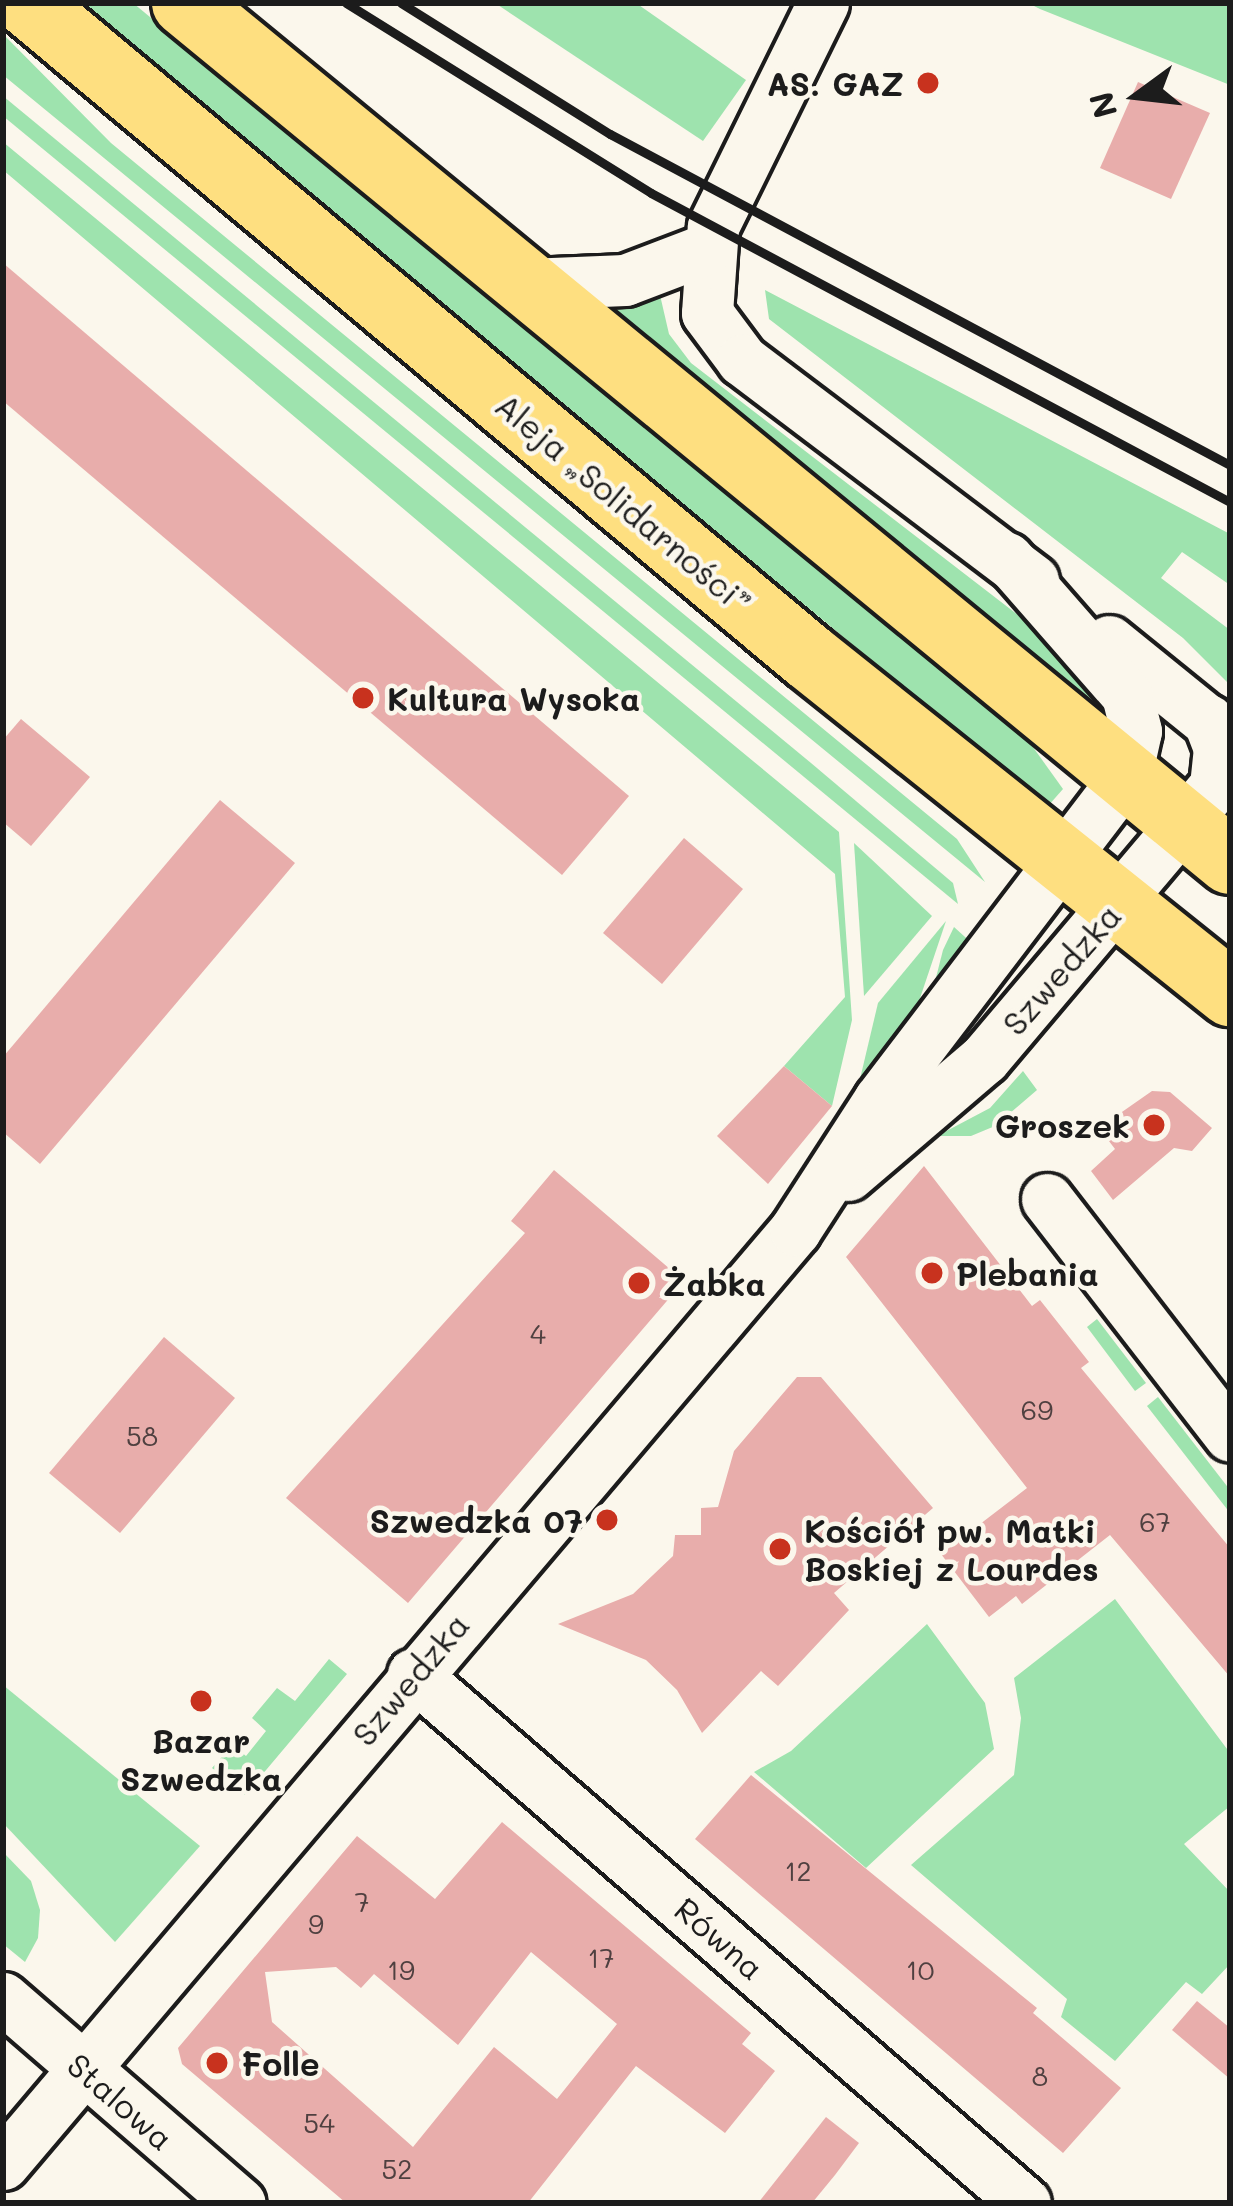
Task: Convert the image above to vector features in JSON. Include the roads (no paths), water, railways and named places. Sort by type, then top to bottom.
[{"type":"main road","name":"Aleja „Solidarności”","points":[[27,3],[1230,993]]},
{"type":"main road","points":[[185,3],[1207,843]]},
{"type":"street","points":[[823,3],[746,146],[706,249],[707,313],[726,344],[1219,729]]},
{"type":"street","points":[[528,284],[625,280],[706,249]]},
{"type":"street","points":[[1007,559],[1127,695],[1136,731],[1126,776]]},
{"type":"street","name":"Szwedzka","points":[[818,1197],[984,1059],[1117,904],[1207,843],[1219,729]]},
{"type":"street","name":"Szwedzka","points":[[3,2164],[818,1197],[879,1100],[1067,863],[1126,776]]},
{"type":"street","points":[[1046,1199],[1230,1436]]},
{"type":"street","name":"Równa","points":[[413,1674],[1025,2203]]},
{"type":"street","name":"Stalowa","points":[[3,1998],[240,2203]]},
{"type":"railway","points":[[346,3],[651,193],[1230,502]]},
{"type":"railway","points":[[401,3],[610,134],[1230,465]]},
{"type":"place","name":"AS. GAZ","points":[[928,83]]},
{"type":"place","name":"Kultura Wysoka","points":[[363,698]]},
{"type":"place","name":"Groszek","points":[[1154,1125]]},
{"type":"place","name":"Plebania","points":[[932,1273]]},
{"type":"place","name":"Żabka","points":[[639,1283]]},
{"type":"place","name":"Szwedzka 07","points":[[607,1520]]},
{"type":"place","name":"Kościół pw. Matki Boskiej z Lourdes","points":[[780,1549]]},
{"type":"place","name":"Bazar Szwedzka","points":[[201,1701]]},
{"type":"place","name":"Folle","points":[[217,2063]]}]
